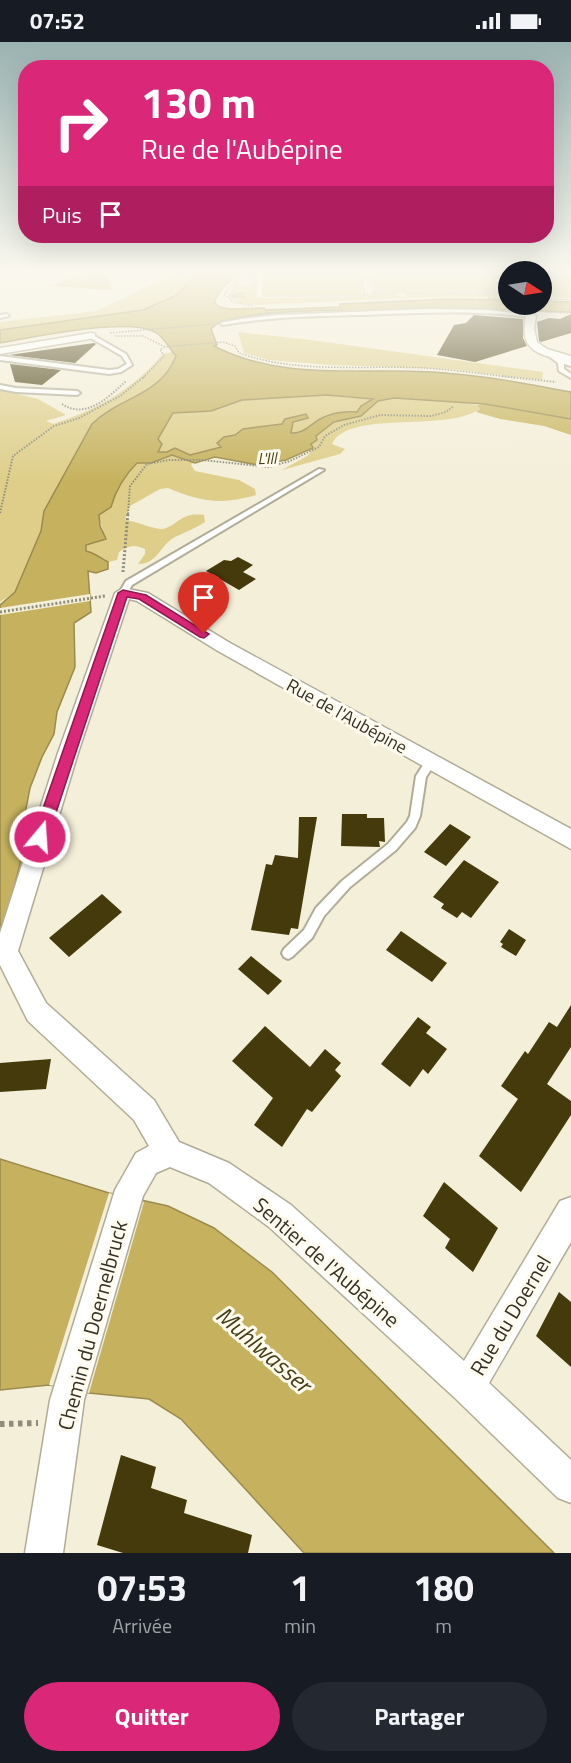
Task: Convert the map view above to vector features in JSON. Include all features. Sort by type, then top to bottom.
[{"type":"street","points":[[0,351],[64,341]]},
{"type":"street","points":[[530,341],[532,345],[566,360]]},
{"type":"street","points":[[548,353],[571,350]]},
{"type":"street","points":[[121,590],[6,951],[37,1012],[144,1110],[169,1152]]},
{"type":"street","name":"Rue de l'Aubépine","points":[[121,590],[142,597],[224,647],[571,840]]},
{"type":"street","name":"Chemin du Doernelbruck","points":[[44,1553],[65,1412],[130,1190],[146,1163],[169,1152]]},
{"type":"street","name":"Sentier de l'Aubépine","points":[[169,1152],[219,1173],[280,1216],[468,1387],[571,1485]]},
{"type":"street","name":"Rue du Doernel","points":[[468,1387],[571,1212]]},
{"type":"lane","points":[[0,358],[109,372],[130,364],[124,355],[99,341]]},
{"type":"lane","points":[[571,364],[566,360],[561,370],[571,376]]},
{"type":"lane","points":[[0,387],[77,393]]},
{"type":"lane","points":[[121,590],[321,470]]},
{"type":"lane","points":[[288,953],[308,933],[321,912],[346,884],[392,847],[411,825],[416,816],[421,776],[431,762]]},
{"type":"path","points":[[149,341],[165,348]]},
{"type":"path","points":[[0,513],[13,456],[54,426],[79,418],[120,396],[164,356],[160,349],[223,342],[235,346],[239,352],[256,359],[287,365],[426,368],[563,384]]},
{"type":"path","points":[[60,401],[67,410],[88,409],[105,399],[126,381],[132,369],[130,364]]},
{"type":"path","points":[[0,612],[121,590],[130,486],[147,464],[169,460],[202,460],[268,467],[290,461],[319,447],[325,435],[344,424],[380,415],[431,416],[446,412],[454,406]]},
{"type":"path","points":[[0,1424],[65,1412]]},
{"type":"shaded area","points":[[240,341],[315,341],[543,372],[542,380],[449,369],[330,365],[268,360],[244,353]]},
{"type":"shaded area","points":[[172,352],[176,356],[169,370],[160,380],[92,424],[44,511],[41,531],[15,592],[0,602],[0,390],[38,399],[66,415],[46,421],[53,424],[85,412],[113,397],[139,378],[163,354]]},
{"type":"shaded area","points":[[327,395],[352,398],[446,400],[477,405],[480,409],[464,416],[444,420],[357,427],[342,433],[332,444],[345,449],[340,454],[282,470],[312,451],[254,464],[218,457],[197,460],[191,465],[195,471],[239,480],[255,489],[256,495],[222,501],[201,499],[168,488],[160,489],[130,506],[125,520],[160,529],[190,515],[204,515],[205,522],[175,537],[154,558],[145,563],[138,564],[145,554],[145,549],[138,546],[126,548],[119,552],[117,560],[108,562],[86,550],[86,545],[97,541],[103,531],[98,515],[111,507],[123,481],[158,438],[173,413],[211,411],[242,400]]},
{"type":"shaded area","points":[[485,404],[571,419],[571,435],[544,426],[500,419],[476,412],[480,409],[477,405]]},
{"type":"water","name":"L'Ill","points":[[164,341],[215,341],[217,345],[214,346],[269,365],[326,371],[415,371],[460,374],[571,392],[571,419],[485,404],[394,398],[378,401],[361,416],[334,422],[316,436],[317,440],[311,444],[313,448],[286,460],[258,465],[215,457],[195,463],[172,455],[151,463],[137,463],[121,483],[111,507],[99,515],[100,526],[106,539],[86,545],[86,551],[108,562],[108,569],[96,573],[88,571],[91,612],[74,623],[75,667],[57,712],[54,734],[30,788],[21,834],[22,856],[4,927],[0,927],[0,605],[15,592],[41,531],[44,511],[92,424],[115,407],[150,388],[169,370],[176,356]],"holes":[[[327,395],[373,399],[361,406],[357,412],[329,415],[299,432],[291,433],[293,422],[308,418],[306,414],[285,419],[282,424],[243,429],[235,435],[224,437],[217,443],[221,447],[190,455],[175,448],[167,452],[158,452],[162,444],[158,439],[173,413],[211,411],[242,400]]]},
{"type":"water","name":"Muhlwasser","points":[[0,1159],[109,1193],[168,1206],[214,1228],[272,1272],[554,1553],[304,1553],[181,1419],[149,1399],[89,1393],[49,1385],[0,1390]]},
{"type":"pier","points":[[90,594],[90,601],[0,615],[0,608]]},
{"type":"pier","points":[[109,1193],[144,1202],[89,1393],[49,1385]]},
{"type":"building","points":[[445,341],[524,341],[527,346],[475,362],[437,355]]},
{"type":"building","points":[[96,344],[75,363],[9,355]]},
{"type":"building","points":[[10,364],[61,370],[42,385],[15,382]]},
{"type":"building","points":[[238,557],[253,565],[243,572],[256,579],[239,590],[206,571],[224,560],[231,561]]},
{"type":"building","points":[[342,814],[367,814],[367,818],[384,818],[385,842],[379,841],[380,847],[341,846]]},
{"type":"building","points":[[299,817],[317,817],[298,929],[291,928],[289,935],[251,930],[266,864],[272,865],[275,855],[298,858]]},
{"type":"building","points":[[450,824],[471,837],[446,866],[424,852]]},
{"type":"building","points":[[464,860],[499,882],[471,918],[462,912],[457,918],[441,908],[444,904],[433,897]]},
{"type":"building","points":[[102,894],[122,912],[69,957],[49,938]]},
{"type":"building","points":[[509,929],[526,940],[516,956],[501,947],[503,944],[500,942]]},
{"type":"building","points":[[401,931],[447,963],[432,982],[386,950]]},
{"type":"building","points":[[251,956],[282,981],[268,995],[238,969]]},
{"type":"building","points":[[571,1005],[571,1047],[547,1084],[571,1101],[571,1115],[521,1192],[479,1156],[518,1099],[501,1086],[525,1051],[528,1054],[549,1022],[557,1027]]},
{"type":"building","points":[[418,1017],[431,1027],[426,1033],[447,1049],[428,1074],[423,1069],[410,1087],[381,1064]]},
{"type":"building","points":[[265,1026],[310,1067],[325,1049],[341,1063],[335,1070],[341,1076],[312,1112],[307,1109],[282,1147],[254,1125],[273,1098],[232,1061]]},
{"type":"building","points":[[51,1059],[46,1089],[0,1092],[0,1063]]},
{"type":"building","points":[[444,1182],[498,1228],[473,1272],[445,1248],[450,1239],[423,1216]]},
{"type":"building","points":[[559,1292],[571,1302],[571,1367],[536,1336]]},
{"type":"building","points":[[121,1455],[156,1467],[151,1488],[187,1500],[184,1513],[252,1535],[248,1553],[123,1553],[97,1545]]},
{"type":"route","points":[[40,837],[123,593],[142,597],[204,634]]}]
